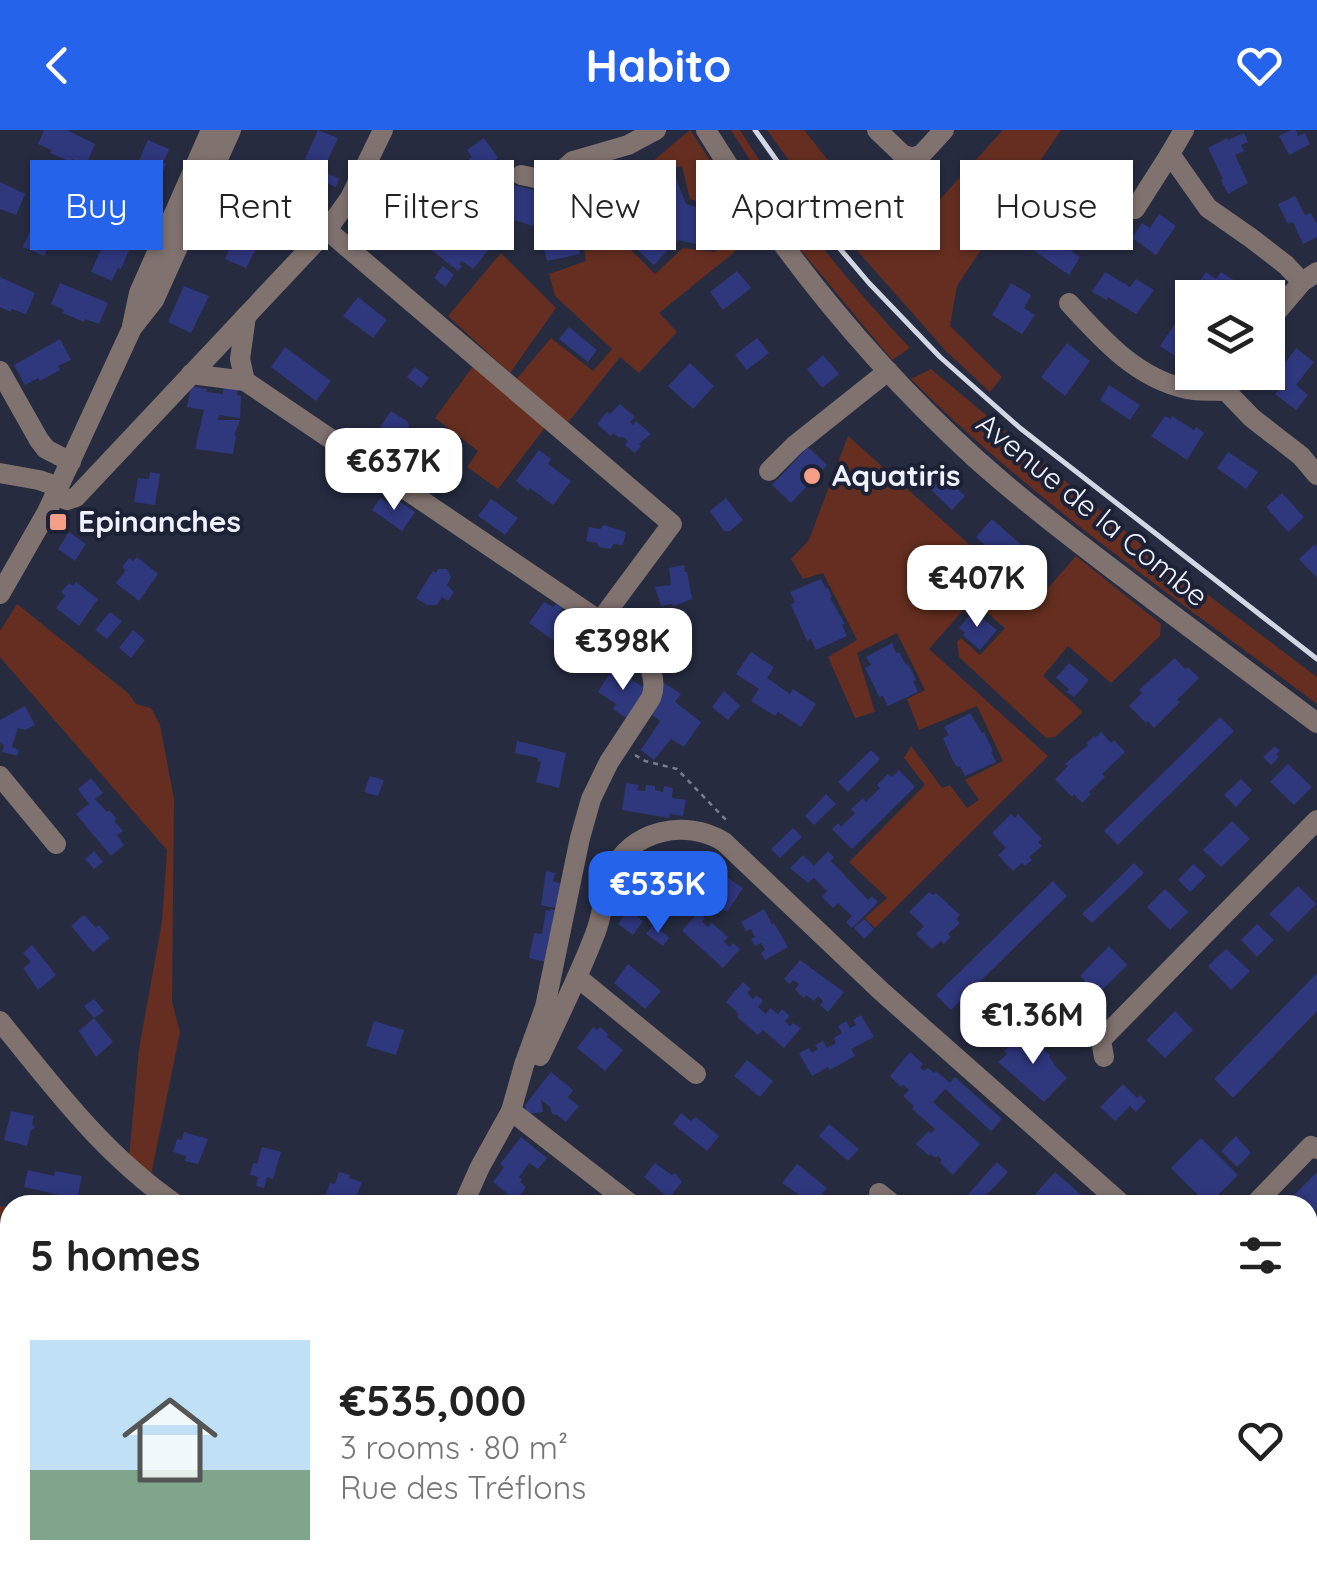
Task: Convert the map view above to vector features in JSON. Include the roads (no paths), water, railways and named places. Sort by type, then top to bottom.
[{"type":"street","points":[[0,594],[42,523],[132,328],[154,300],[212,130]]},
{"type":"street","points":[[176,230],[231,130]]},
{"type":"street","points":[[328,229],[350,198],[383,130]]},
{"type":"street","points":[[521,175],[550,181],[573,161],[628,145],[656,130]]},
{"type":"street","name":"Avenue de la Combe","points":[[706,130],[745,191],[840,317],[959,442],[1033,507],[1317,724]]},
{"type":"street","points":[[877,130],[904,156],[912,158],[922,154],[944,130]]},
{"type":"street","points":[[1135,209],[1184,130]]},
{"type":"street","points":[[1170,154],[1208,208],[1286,265],[1310,277],[1285,304]]},
{"type":"street","points":[[328,231],[672,524],[600,620]]},
{"type":"street","points":[[0,474],[39,480],[67,500],[76,497],[308,250]]},
{"type":"street","points":[[1068,303],[1119,355],[1175,385]]},
{"type":"street","points":[[245,380],[240,359],[246,316]]},
{"type":"street","points":[[769,470],[888,370]]},
{"type":"street","points":[[0,371],[46,449],[70,462]]},
{"type":"street","points":[[192,374],[245,380],[600,620],[648,665],[654,683],[650,698],[600,780],[585,818],[552,979],[512,1111]]},
{"type":"street","points":[[1235,390],[1252,418],[1301,456],[1317,476]]},
{"type":"street","points":[[0,776],[56,844]]},
{"type":"street","points":[[1104,1058],[1101,1040],[1317,820]]},
{"type":"street","points":[[467,1195],[577,977],[600,923],[610,878],[623,854],[646,838],[685,828],[712,834],[724,842],[880,991],[1112,1195]]},
{"type":"street","points":[[577,977],[696,1074]]},
{"type":"street","points":[[0,1021],[99,1140],[163,1195]]},
{"type":"street","points":[[512,1111],[619,1195]]},
{"type":"street","points":[[1264,1195],[1311,1146],[1317,1150]]},
{"type":"railway","points":[[755,130],[835,243],[940,357],[1020,428],[1317,659]]},
{"type":"place","name":"Aquatiris","points":[[812,476]]},
{"type":"place","name":"Epinanches","points":[[58,522]]}]
